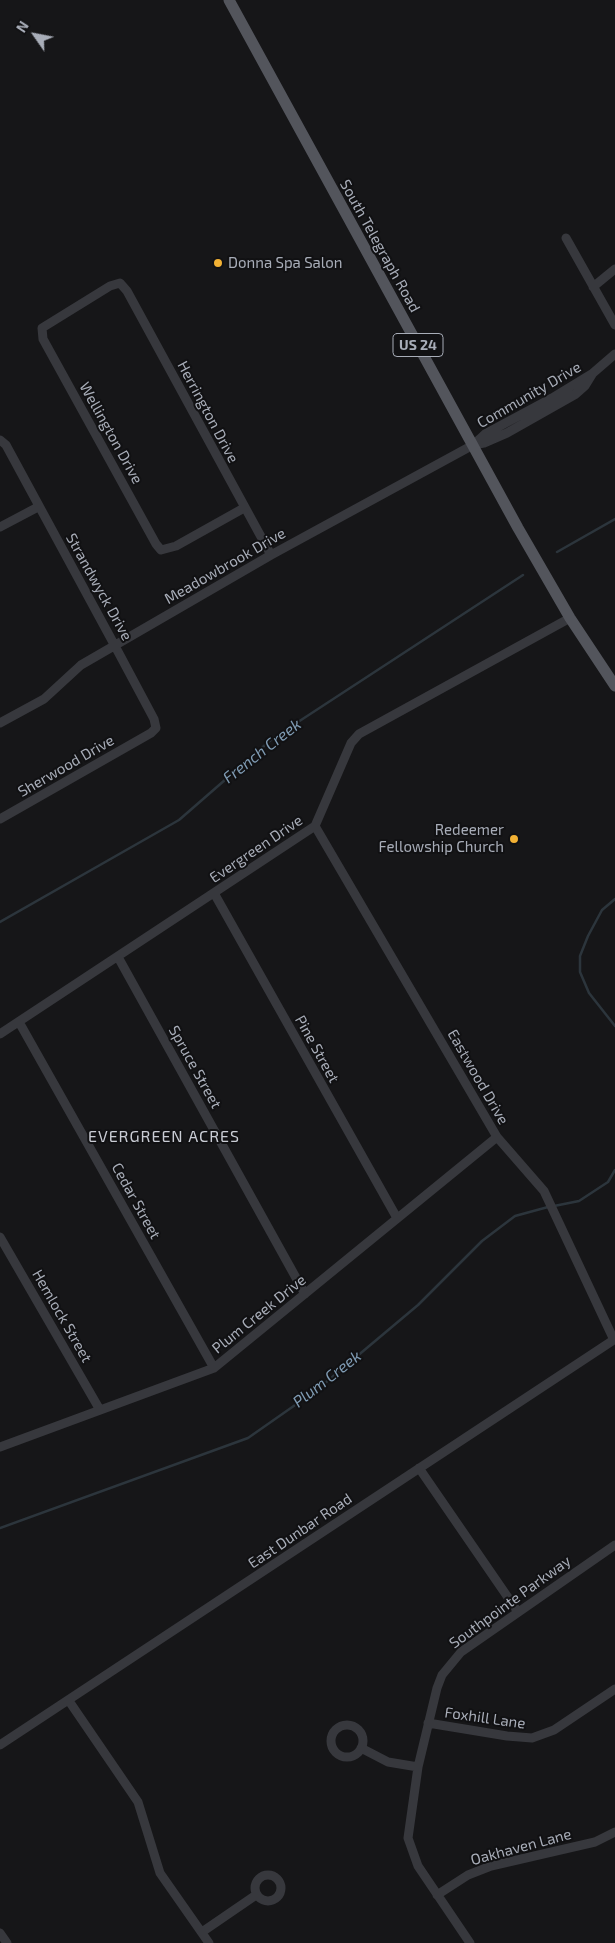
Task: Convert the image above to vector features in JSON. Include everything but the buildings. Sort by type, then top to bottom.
[{"type":"main road","name":"South Telegraph Road","points":[[229,0],[570,618],[615,686]]},
{"type":"street","points":[[566,238],[615,326]]},
{"type":"street","points":[[593,287],[615,269]]},
{"type":"street","name":"Herrington Drive","points":[[42,328],[102,291],[120,283],[127,291],[271,555]]},
{"type":"street","name":"Wellington Drive","points":[[42,328],[43,339],[161,550],[176,546],[244,508]]},
{"type":"street","name":"Community Drive","points":[[473,445],[484,443],[507,433],[576,394],[585,386],[593,373],[615,354]]},
{"type":"street","name":"Strandwyck Drive","points":[[0,440],[8,449],[154,719],[156,728],[145,737]]},
{"type":"street","name":"Meadowbrook Drive","points":[[0,723],[44,699],[81,665],[271,555],[473,445]]},
{"type":"street","points":[[0,527],[38,506]]},
{"type":"street","name":"Evergreen Drive","points":[[0,1034],[315,826],[351,743],[359,734],[570,618]]},
{"type":"street","name":"Sherwood Drive","points":[[0,819],[145,737]]},
{"type":"street","name":"Eastwood Drive","points":[[315,826],[497,1137],[538,1184],[549,1201],[614,1340]]},
{"type":"street","name":"Pine Street","points":[[214,893],[397,1218]]},
{"type":"street","name":"Spruce Street","points":[[118,957],[306,1294]]},
{"type":"street","name":"Cedar Street","points":[[19,1022],[214,1368]]},
{"type":"street","name":"Plum Creek Drive","points":[[0,1447],[214,1368],[497,1137]]},
{"type":"street","name":"Hemlock Street","points":[[0,1237],[100,1410]]},
{"type":"street","name":"East Dunbar Road","points":[[0,1745],[614,1340]]},
{"type":"street","points":[[419,1468],[518,1612]]},
{"type":"street","name":"Southpointe Parkway","points":[[470,1943],[418,1866],[408,1838],[418,1767],[437,1688],[442,1675],[461,1652],[615,1545]]},
{"type":"street","name":"Foxhill Lane","points":[[428,1723],[461,1727],[491,1734],[532,1738],[554,1730],[615,1689]]},
{"type":"street","points":[[69,1701],[138,1802],[160,1873],[209,1943]]},
{"type":"street","points":[[361,1748],[388,1762],[418,1767]]},
{"type":"street","name":"Oakhaven Lane","points":[[437,1895],[468,1875],[491,1866],[595,1842],[615,1832]]},
{"type":"street","points":[[202,1932],[256,1895]]},
{"type":"street","points":[[0,1933],[7,1943]]},
{"type":"waterway","name":"French Creek","points":[[557,552],[615,519]]},
{"type":"waterway","name":"French Creek","points":[[0,922],[179,820],[272,739],[523,575]]},
{"type":"waterway","name":"Plum Creek","points":[[615,899],[602,910],[580,956],[580,972],[589,993],[615,1026]]},
{"type":"waterway","name":"Plum Creek","points":[[554,1206],[579,1201],[608,1182],[615,1170]]},
{"type":"waterway","name":"Plum Creek","points":[[0,1528],[248,1438],[318,1389],[418,1305],[482,1241],[515,1216],[548,1207]]},
{"type":"place","name":"Donna Spa Salon","points":[[218,263]]},
{"type":"place","name":"Redeemer Fellowship Church","points":[[514,839]]},
{"type":"district","name":"EVERGREEN ACRES","points":[[164,1137]]}]
